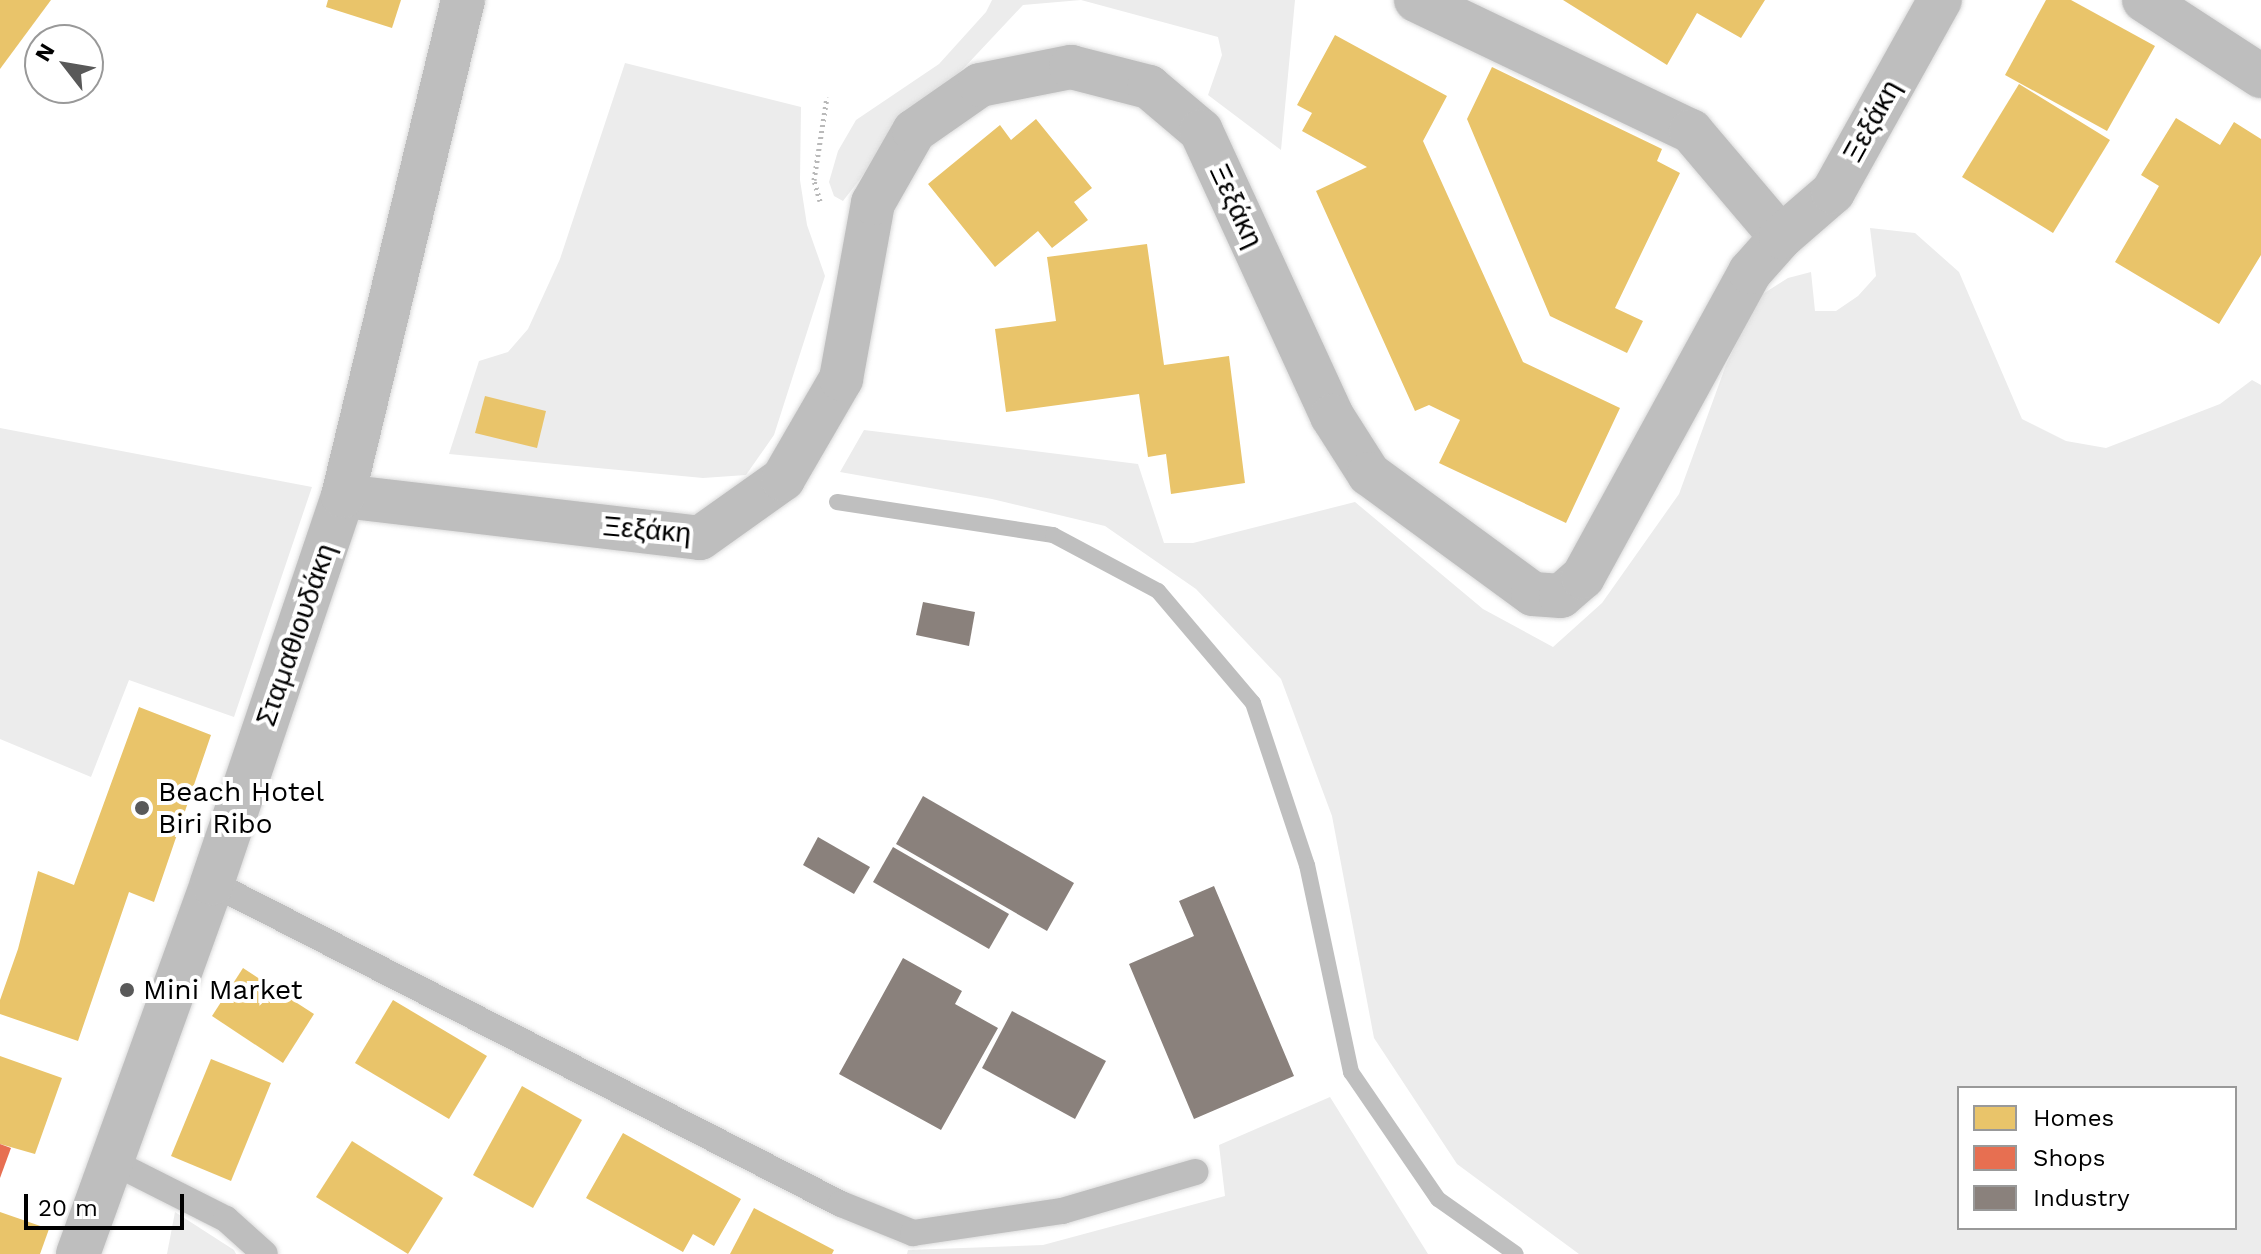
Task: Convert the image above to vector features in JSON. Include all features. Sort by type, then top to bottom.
[{"type":"street","name":"Σταμαθιουδάκη","points":[[78,1254],[212,883],[343,496],[463,0]]},
{"type":"street","points":[[1416,0],[1691,131],[1781,237]]},
{"type":"street","name":"Ξεξάκη","points":[[343,496],[700,538],[783,479],[841,379],[873,203],[914,131],[980,85],[1071,67],[1149,87],[1201,131],[1332,416],[1369,474],[1533,594],[1561,596],[1583,577],[1750,272],[1781,237],[1833,192],[1940,0]]},
{"type":"street","points":[[2144,0],[2261,76]]},
{"type":"lane","points":[[212,883],[841,1204],[913,1233],[1062,1211],[1195,1172]]},
{"type":"lane","points":[[111,1161],[226,1219],[265,1254]]},
{"type":"shaded area","points":[[992,0],[1081,0],[1023,5],[961,71],[910,114],[843,201],[834,196],[829,182],[838,151],[856,120],[939,64],[986,12]]},
{"type":"shaded area","points":[[1081,0],[1295,0],[1281,150],[1208,95],[1222,55],[1218,37]]},
{"type":"shaded area","points":[[625,63],[801,107],[800,180],[807,225],[825,276],[774,435],[746,475],[703,478],[449,454],[479,361],[508,352],[528,329],[560,259]]},
{"type":"shaded area","points":[[1870,228],[1915,233],[1959,272],[2022,419],[2066,441],[2106,448],[2220,404],[2252,380],[2261,385],[2261,1254],[1579,1254],[1457,1164],[1374,1038],[1332,816],[1281,679],[1196,589],[1105,526],[992,499],[840,472],[864,430],[1138,464],[1164,543],[1193,543],[1355,502],[1483,609],[1553,647],[1602,603],[1679,494],[1726,365],[1758,297],[1788,278],[1811,272],[1815,311],[1836,311],[1858,296],[1876,276]]},
{"type":"shaded area","points":[[0,428],[312,487],[234,717],[129,680],[91,777],[0,739]]},
{"type":"shaded area","points":[[1330,1097],[1428,1254],[907,1254],[908,1250],[1043,1245],[1225,1196],[1219,1145]]},
{"type":"shaded area","points":[[175,1212],[234,1250],[236,1254],[167,1254]]},
{"type":"building: Homes","points":[[0,0],[51,0],[33,24],[24,24],[24,37],[0,69]]},
{"type":"building: Homes","points":[[328,0],[401,0],[392,28],[326,7]]},
{"type":"building: Homes","points":[[1563,0],[1765,0],[1741,38],[1697,13],[1667,65]]},
{"type":"building: Homes","points":[[2046,0],[2071,0],[2155,46],[2107,131],[2005,75]]},
{"type":"building: Homes","points":[[1335,35],[1447,96],[1423,141],[1523,362],[1620,408],[1566,523],[1439,463],[1460,420],[1429,405],[1415,411],[1316,191],[1367,167],[1302,131],[1312,113],[1297,105]]},
{"type":"building: Homes","points":[[1492,67],[1662,149],[1657,161],[1680,173],[1615,308],[1643,321],[1627,353],[1550,316],[1467,119]]},
{"type":"building: Homes","points":[[2019,84],[2110,140],[2053,233],[1962,177]]},
{"type":"building: Homes","points":[[2176,118],[2220,145],[2234,122],[2261,139],[2261,255],[2219,324],[2115,262],[2159,186],[2141,175]]},
{"type":"building: Homes","points":[[1036,119],[1092,188],[1074,202],[1088,220],[1052,248],[1038,231],[995,267],[928,184],[1000,125],[1011,140]]},
{"type":"building: Homes","points":[[1147,244],[1164,365],[1229,356],[1245,483],[1171,494],[1166,454],[1148,457],[1139,394],[1006,412],[995,329],[1056,321],[1047,257]]},
{"type":"building: Homes","points":[[485,396],[546,411],[537,448],[475,433]]},
{"type":"building: Homes","points":[[139,707],[211,735],[154,902],[129,892],[78,1041],[0,1014],[0,1000],[18,949],[38,871],[74,885]]},
{"type":"building: Homes","points":[[243,968],[314,1014],[283,1063],[212,1016]]},
{"type":"building: Homes","points":[[393,1000],[487,1056],[449,1119],[355,1063]]},
{"type":"building: Homes","points":[[0,1056],[62,1078],[35,1154],[0,1144]]},
{"type":"building: Homes","points":[[211,1059],[271,1083],[231,1181],[171,1156]]},
{"type":"building: Homes","points":[[522,1086],[582,1120],[533,1208],[473,1175]]},
{"type":"building: Homes","points":[[623,1133],[741,1199],[714,1246],[693,1234],[683,1252],[586,1198]]},
{"type":"building: Homes","points":[[352,1141],[443,1198],[408,1254],[316,1197]]},
{"type":"building: Homes","points":[[754,1208],[834,1250],[832,1254],[730,1254]]},
{"type":"building: Homes","points":[[0,1212],[49,1229],[40,1254],[0,1254]]},
{"type":"building: Shops","points":[[0,1144],[11,1148],[0,1178]]},
{"type":"building: Industry","points":[[923,602],[975,612],[969,646],[916,635]]},
{"type":"building: Industry","points":[[923,796],[1074,883],[1047,931],[896,844]]},
{"type":"building: Industry","points":[[818,837],[870,867],[854,894],[803,865]]},
{"type":"building: Industry","points":[[893,847],[1009,914],[989,949],[873,882]]},
{"type":"building: Industry","points":[[1214,886],[1294,1076],[1194,1119],[1129,964],[1194,936],[1179,901]]},
{"type":"building: Industry","points":[[903,958],[962,991],[955,1004],[998,1028],[941,1130],[839,1074]]},
{"type":"building: Industry","points":[[1012,1011],[1106,1061],[1075,1119],[982,1068]]},
{"type":"waterway","points":[[837,502],[1053,535],[1158,591],[1253,703],[1307,865],[1351,1072],[1438,1199],[1516,1254]]},
{"type":"place","name":"Beach Hotel Biri Ribo","points":[[142,808]]},
{"type":"place","name":"Mini Market","points":[[127,990]]}]
